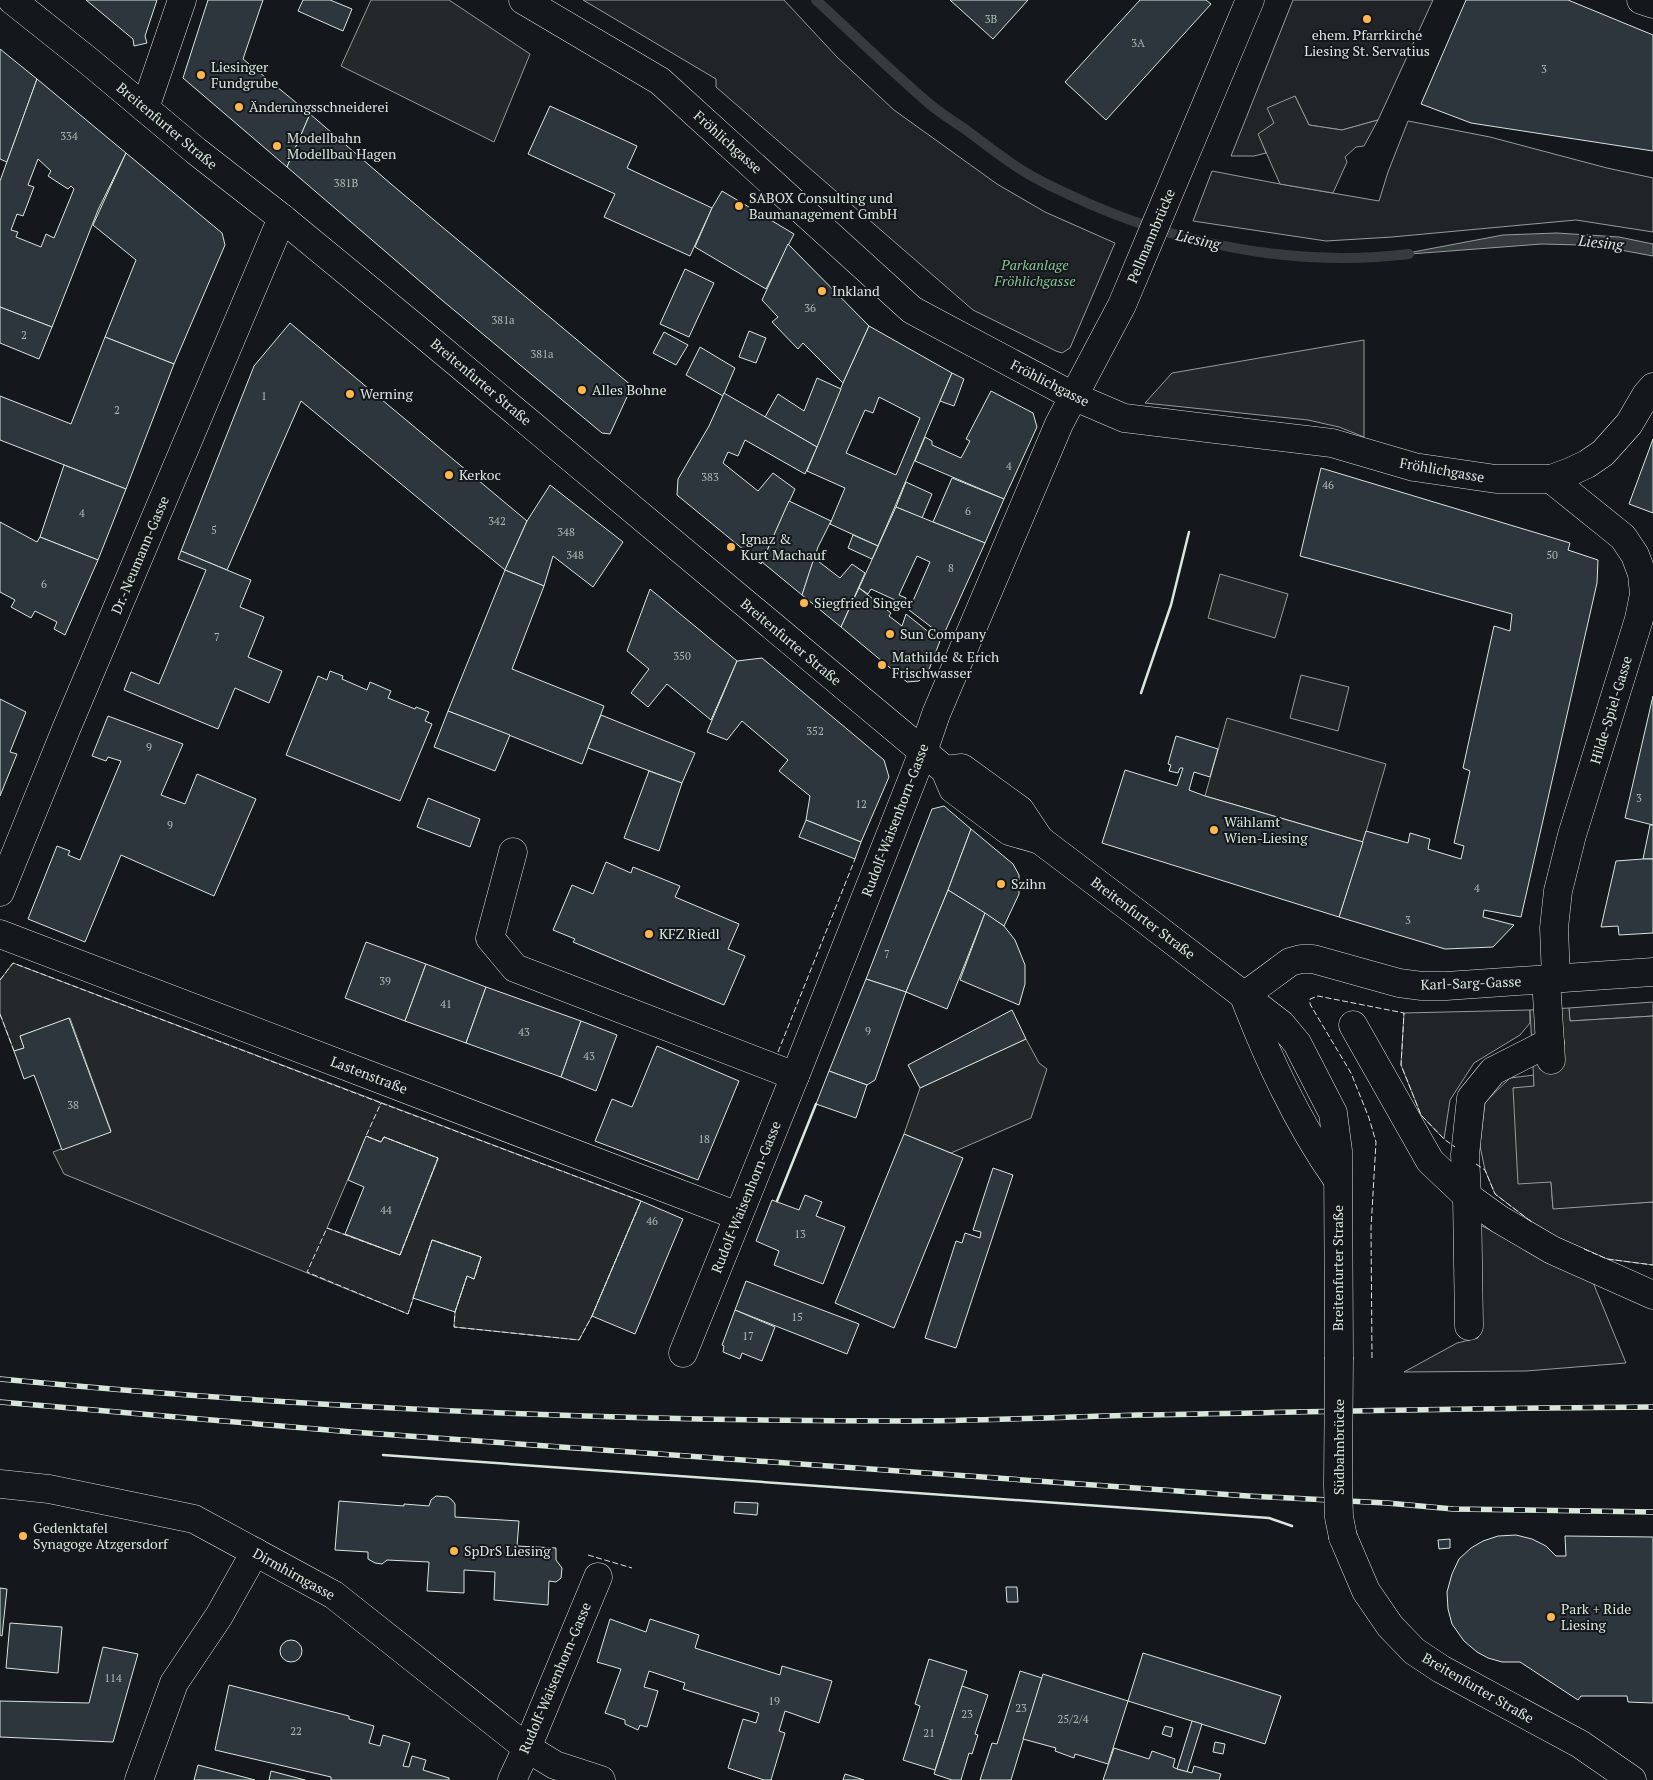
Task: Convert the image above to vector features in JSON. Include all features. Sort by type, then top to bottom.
[{"type":"street","name":"Breitenfurter Straße","points":[[12,0],[418,330],[945,770],[962,768],[1020,810],[1040,840],[1244,996],[1262,1042],[1313,1143],[1337,1179],[1339,1357]]},
{"type":"street","points":[[146,108],[182,0]]},
{"type":"street","name":"Fröhlichgasse","points":[[523,0],[660,81],[912,310],[1075,397],[1124,418],[1332,443],[1414,467],[1487,478],[1551,478],[1570,472],[1603,453],[1629,424],[1646,395],[1653,387]]},
{"type":"street","name":"Pellmannbrücke","points":[[1125,296],[1250,0]]},
{"type":"street","points":[[1641,0],[1653,4]]},
{"type":"street","name":"Dr.-Neumann-Gasse","points":[[0,892],[67,727],[282,218]]},
{"type":"street","name":"Rudolf-Waisenhorn-Gasse","points":[[683,1353],[795,1076],[923,752],[936,714],[1059,424],[1075,397],[1125,296]]},
{"type":"street","name":"Hilde-Spiel-Gasse","points":[[1467,1196],[1465,1155],[1472,1098],[1493,1071],[1551,1051],[1551,979],[1558,891],[1572,835],[1639,619],[1644,594],[1642,574],[1635,554],[1623,537],[1551,478]]},
{"type":"street","points":[[513,852],[490,938],[515,968],[795,1076]]},
{"type":"street","name":"Lastenstraße","points":[[0,934],[738,1216]]},
{"type":"street","name":"Karl-Sarg-Gasse","points":[[1244,996],[1290,962],[1301,959],[1313,959],[1337,964],[1354,971],[1399,983],[1422,986],[1653,972]]},
{"type":"street","points":[[1353,1025],[1430,1161],[1467,1196],[1499,1219],[1552,1250],[1653,1295]]},
{"type":"street","points":[[1467,1196],[1469,1326]]},
{"type":"street","name":"Südbahnbrücke","points":[[1339,1357],[1338,1485],[1339,1517],[1343,1537]]},
{"type":"street","name":"Dirmhirngasse","points":[[0,1484],[49,1489],[194,1519],[334,1595],[527,1748],[555,1765],[601,1780]]},
{"type":"street","name":"Breitenfurter Straße","points":[[1343,1537],[1366,1592],[1390,1626],[1414,1651],[1441,1669],[1580,1744],[1632,1780]]},
{"type":"street","points":[[139,1780],[174,1683],[219,1616],[255,1552]]},
{"type":"street","name":"Rudolf-Waisenhorn-Gasse","points":[[512,1780],[598,1577]]},
{"type":"green space","name":"Parkanlage Fröhlichgasse","points":[[583,0],[784,0],[837,57],[894,110],[997,184],[1045,212],[1115,243],[1070,348],[1062,353],[1056,351],[973,310],[716,87],[716,79]]},
{"type":"green space","points":[[1293,0],[1433,0],[1378,120],[1342,130],[1309,125],[1295,96],[1274,123],[1259,135],[1266,153],[1254,156],[1231,156]]},
{"type":"green space","points":[[1408,121],[1490,137],[1607,168],[1653,178],[1653,232],[1576,220],[1392,237],[1326,241],[1193,221],[1212,171],[1379,201]]},
{"type":"green space","points":[[1301,675],[1349,687],[1338,731],[1290,718]]},
{"type":"green space","points":[[1653,1002],[1653,1016],[1570,1021],[1569,1008]]},
{"type":"green space","points":[[1530,1010],[1530,1023],[1520,1035],[1474,1063],[1450,1100],[1444,1139],[1421,1115],[1401,1065],[1404,1013]]},
{"type":"green space","points":[[1534,1075],[1534,1087],[1513,1088],[1551,1182],[1553,1208],[1653,1202],[1653,1265],[1607,1259],[1545,1232],[1495,1194],[1485,1170],[1480,1146],[1485,1102],[1510,1078]]},
{"type":"green space","points":[[1480,1225],[1592,1280],[1626,1363],[1526,1371],[1404,1372],[1457,1343],[1478,1338]]},
{"type":"shaded area","points":[[371,0],[449,0],[530,54],[494,142],[341,66]]},
{"type":"shaded area","points":[[1295,96],[1309,125],[1342,130],[1378,120],[1364,146],[1356,147],[1345,157],[1347,162],[1333,193],[1280,184],[1258,134],[1274,123],[1267,108]]},
{"type":"shaded area","points":[[1364,340],[1364,437],[1339,427],[1308,420],[1145,403],[1172,373]]},
{"type":"shaded area","points":[[1220,574],[1288,594],[1275,638],[1208,618]]},
{"type":"shaded area","points":[[1227,718],[1386,764],[1363,842],[1205,796]]},
{"type":"shaded area","points":[[13,963],[641,1201],[592,1316],[579,1340],[454,1327],[455,1312],[467,1276],[474,1278],[481,1257],[433,1240],[408,1314],[64,1174],[53,1152],[111,1131],[70,1018],[20,1036],[24,1048],[14,1051],[0,1014],[0,980]],"holes":[[[366,1137],[381,1142],[384,1137],[438,1159],[400,1255],[327,1228]]]},
{"type":"shaded area","points":[[1569,1008],[1570,1021],[1653,1016],[1653,1202],[1553,1209],[1551,1182],[1518,1184],[1513,1088],[1534,1086],[1530,1010]]},
{"type":"shaded area","points":[[1026,1039],[1039,1063],[1047,1069],[1031,1118],[951,1153],[904,1134],[920,1088]]},
{"type":"water","points":[[1557,233],[1619,237],[1653,244],[1653,256],[1580,245],[1542,244],[1397,255],[1503,235]]},
{"type":"building","points":[[86,0],[157,0],[145,36],[147,43],[134,46],[133,39]]},
{"type":"building","points":[[208,0],[263,0],[243,59],[310,114],[287,167],[183,78]]},
{"type":"building","points":[[303,0],[330,0],[352,9],[343,31],[298,11]]},
{"type":"building","points":[[950,0],[1028,0],[993,39]]},
{"type":"building","points":[[1140,0],[1206,0],[1211,4],[1106,120],[1065,82]]},
{"type":"building","points":[[1466,0],[1568,0],[1653,35],[1653,151],[1471,123],[1421,104]]},
{"type":"building","points":[[0,49],[37,79],[7,162],[0,159]]},
{"type":"building","points":[[37,79],[126,153],[98,210],[52,327],[0,307],[0,181]],"holes":[[[38,159],[51,171],[48,176],[68,189],[71,186],[74,189],[54,238],[46,234],[41,247],[16,237],[18,232],[11,230],[17,214],[23,216],[34,187],[28,185]]]},
{"type":"building","points":[[550,106],[637,146],[627,168],[712,208],[690,256],[604,217],[615,194],[528,154]]},
{"type":"building","points":[[310,114],[632,386],[610,434],[602,433],[443,301],[287,167]]},
{"type":"building","points":[[126,153],[222,233],[225,245],[174,364],[105,337],[136,260],[93,225]]},
{"type":"building","points":[[722,191],[794,234],[766,289],[695,247],[712,208]]},
{"type":"building","points":[[788,244],[869,326],[843,383],[803,343],[798,349],[772,322],[778,317],[762,300]]},
{"type":"building","points":[[685,269],[714,283],[689,337],[660,324]]},
{"type":"building","points":[[0,307],[52,327],[39,359],[0,343]]},
{"type":"building","points":[[290,323],[527,521],[505,570],[301,401],[227,570],[181,551],[254,366]]},
{"type":"building","points":[[869,326],[952,373],[878,546],[830,524],[845,488],[807,471]],"holes":[[[879,397],[920,418],[896,475],[846,453],[865,410],[873,413]]]},
{"type":"building","points":[[749,331],[766,338],[756,363],[739,357]]},
{"type":"building","points":[[664,332],[688,345],[676,365],[653,353]]},
{"type":"building","points":[[105,337],[174,364],[126,489],[0,440],[0,396],[71,424]]},
{"type":"building","points":[[700,347],[735,368],[723,396],[686,375]]},
{"type":"building","points":[[952,373],[964,379],[954,406],[940,401]]},
{"type":"building","points":[[817,378],[841,389],[817,447],[765,417],[778,394],[804,411]]},
{"type":"building","points":[[991,391],[1033,413],[1037,427],[1004,499],[915,461],[925,437],[932,441],[932,445],[961,458],[970,441],[966,439]]},
{"type":"building","points":[[724,393],[817,447],[805,474],[745,440],[738,456],[728,452],[723,463],[758,491],[773,473],[795,489],[761,564],[677,495],[678,479],[709,426]]},
{"type":"building","points":[[1653,439],[1653,513],[1629,504]]},
{"type":"building","points":[[64,465],[126,489],[98,560],[40,537]]},
{"type":"building","points":[[1321,468],[1570,543],[1568,550],[1598,560],[1597,583],[1521,917],[1484,910],[1483,917],[1514,925],[1493,947],[1445,949],[1339,917],[1366,831],[1408,843],[1410,833],[1430,839],[1428,849],[1461,859],[1464,846],[1454,843],[1470,771],[1463,768],[1494,626],[1510,631],[1512,614],[1300,556]]},
{"type":"building","points":[[952,478],[1004,499],[985,543],[933,522]]},
{"type":"building","points":[[906,482],[932,494],[922,518],[896,507]]},
{"type":"building","points":[[550,485],[623,542],[593,587],[553,556],[544,586],[505,570],[527,521]]},
{"type":"building","points":[[789,501],[831,521],[818,547],[802,595],[762,562]]},
{"type":"building","points":[[896,507],[985,543],[943,636],[909,610],[930,562],[917,556],[899,595],[906,598],[904,604],[871,589],[868,594],[859,588]]},
{"type":"building","points":[[0,522],[37,542],[40,537],[98,560],[65,635],[54,629],[57,622],[35,611],[31,618],[11,607],[15,600],[0,592]]},
{"type":"building","points":[[853,535],[878,546],[872,559],[848,548]]},
{"type":"building","points":[[181,551],[251,580],[240,607],[264,617],[248,657],[282,671],[269,703],[235,688],[218,729],[124,690],[131,672],[159,684],[206,570],[178,559]]},
{"type":"building","points":[[814,558],[840,578],[852,564],[865,573],[841,627],[802,595]]},
{"type":"building","points":[[505,570],[544,586],[512,669],[604,706],[582,764],[448,711]]},
{"type":"building","name":"Sun Company","points":[[859,588],[891,613],[889,616],[902,626],[906,614],[940,641],[928,672],[919,681],[907,682],[841,627]]},
{"type":"building","points":[[650,589],[737,661],[711,720],[667,684],[648,707],[631,693],[649,669],[627,651]]},
{"type":"building","points":[[762,658],[884,760],[889,777],[861,842],[806,820],[810,796],[779,771],[788,760],[742,721],[727,740],[707,732],[737,661]]},
{"type":"building","points":[[330,671],[343,676],[342,679],[367,690],[370,682],[391,691],[388,698],[415,709],[416,707],[429,712],[425,721],[432,724],[400,801],[286,755],[318,676],[327,680]]},
{"type":"building","points":[[1653,696],[1653,825],[1625,818]]},
{"type":"building","points":[[0,699],[26,712],[10,752],[17,754],[0,796]]},
{"type":"building","points":[[448,711],[510,735],[495,771],[434,747]]},
{"type":"building","points":[[601,715],[695,753],[682,783],[588,748]]},
{"type":"building","points":[[108,716],[183,744],[161,795],[185,804],[197,774],[256,799],[214,896],[121,855],[85,942],[28,919],[57,846],[70,851],[68,855],[80,860],[121,761],[108,757],[106,761],[92,756]]},
{"type":"building","name":"Wählamt Wien-Liesing","points":[[1176,736],[1218,749],[1210,777],[1194,772],[1189,790],[1363,842],[1339,917],[1102,843],[1125,770],[1177,786],[1183,768],[1180,768],[1178,773],[1169,771],[1171,765],[1168,764]]},
{"type":"building","points":[[649,771],[682,783],[659,851],[624,838]]},
{"type":"building","points":[[428,798],[480,819],[470,847],[417,827]]},
{"type":"building","points":[[944,806],[971,829],[906,992],[866,979],[932,809]]},
{"type":"building","points":[[806,820],[861,842],[855,859],[799,837]]},
{"type":"building","points":[[1650,825],[1653,825],[1653,859],[1643,859]]},
{"type":"building","points":[[971,829],[1013,864],[1019,875],[1019,894],[1004,926],[948,890]]},
{"type":"building","points":[[1653,859],[1653,933],[1619,935],[1618,926],[1601,927],[1616,861]]},
{"type":"building","name":"KFZ Riedl","points":[[606,862],[631,873],[633,867],[680,886],[675,897],[739,924],[728,949],[745,956],[724,1005],[573,942],[575,939],[553,930],[572,885],[593,894]]},
{"type":"building","points":[[948,890],[985,913],[947,1009],[906,992]]},
{"type":"building","points":[[985,913],[1004,926],[1015,940],[1025,965],[1025,984],[1019,1005],[960,980]]},
{"type":"building","points":[[366,942],[426,964],[405,1021],[345,998]]},
{"type":"building","points":[[426,964],[486,987],[466,1043],[405,1021]]},
{"type":"building","points":[[866,979],[906,992],[875,1080],[867,1085],[829,1071]]},
{"type":"building","points":[[486,987],[581,1021],[561,1077],[466,1043]]},
{"type":"building","points":[[1012,1010],[1026,1039],[920,1088],[908,1065]]},
{"type":"building","points":[[69,1018],[111,1132],[62,1150],[34,1075],[24,1079],[14,1051],[24,1048],[20,1036]]},
{"type":"building","points":[[581,1021],[617,1035],[596,1091],[561,1077]]},
{"type":"building","points":[[657,1046],[739,1081],[698,1180],[595,1141],[612,1099],[632,1107]]},
{"type":"building","points":[[829,1071],[867,1085],[856,1118],[816,1104]]},
{"type":"building","points":[[904,1134],[963,1158],[894,1328],[835,1303]]},
{"type":"building","points":[[366,1136],[381,1142],[384,1137],[438,1158],[400,1255],[345,1234],[364,1187],[348,1180]]},
{"type":"building","points":[[993,1168],[1013,1175],[956,1348],[925,1338],[956,1241],[962,1243],[965,1233],[980,1238],[981,1232],[973,1230]]},
{"type":"building","points":[[805,1195],[822,1202],[816,1216],[845,1227],[823,1284],[774,1265],[779,1251],[756,1241],[772,1200],[799,1210]]},
{"type":"building","points":[[641,1201],[683,1219],[635,1334],[592,1316]]},
{"type":"building","points":[[432,1240],[481,1257],[474,1279],[467,1276],[455,1312],[413,1298]]},
{"type":"building","points":[[746,1281],[859,1324],[847,1354],[735,1310]]},
{"type":"building","points":[[735,1310],[775,1327],[762,1361],[742,1353],[740,1359],[723,1352],[724,1346],[722,1345]]},
{"type":"building","name":"SpDrS Liesing","points":[[436,1496],[448,1497],[452,1500],[455,1504],[455,1517],[519,1521],[517,1546],[556,1548],[556,1560],[562,1568],[561,1578],[556,1582],[549,1581],[548,1605],[494,1600],[495,1572],[464,1570],[464,1593],[427,1591],[429,1562],[387,1560],[382,1564],[368,1559],[368,1552],[335,1550],[339,1501],[429,1506],[431,1500]]},
{"type":"building","points":[[735,1502],[758,1503],[757,1515],[734,1513]]},
{"type":"building","name":"Park + Ride Liesing","points":[[1516,1535],[1532,1539],[1546,1546],[1556,1556],[1566,1556],[1565,1536],[1653,1537],[1653,1703],[1628,1702],[1627,1696],[1581,1696],[1578,1700],[1520,1662],[1502,1662],[1488,1658],[1464,1641],[1452,1624],[1448,1609],[1447,1592],[1459,1559],[1471,1548],[1483,1541],[1498,1536]]},
{"type":"building","points":[[1450,1539],[1450,1548],[1439,1549],[1438,1540]]},
{"type":"building","points":[[1006,1587],[1017,1587],[1018,1602],[1007,1602]]},
{"type":"building","points":[[0,1588],[7,1589],[2,1636],[0,1635]]},
{"type":"building","points":[[610,1619],[646,1632],[650,1619],[699,1635],[695,1648],[780,1675],[782,1666],[832,1681],[819,1723],[785,1711],[779,1731],[785,1733],[771,1780],[764,1780],[728,1768],[743,1719],[756,1723],[759,1713],[683,1689],[685,1683],[649,1671],[644,1687],[658,1691],[647,1727],[640,1725],[638,1730],[625,1724],[625,1720],[605,1713],[621,1669],[597,1662]]},
{"type":"building","points":[[10,1623],[62,1627],[58,1673],[6,1668]]},
{"type":"building","points":[[291,1640],[299,1643],[302,1651],[299,1659],[291,1662],[283,1659],[280,1651],[283,1643]]},
{"type":"building","points":[[103,1647],[138,1654],[113,1742],[0,1737],[0,1701],[89,1703]]},
{"type":"building","points":[[1143,1653],[1281,1696],[1265,1744],[1128,1701]]},
{"type":"building","points":[[929,1659],[967,1671],[935,1770],[903,1760],[920,1706],[915,1704]]},
{"type":"building","points":[[1020,1671],[1042,1678],[1011,1780],[980,1780],[992,1743],[997,1744]]},
{"type":"building","points":[[1043,1674],[1128,1701],[1108,1764],[1075,1754],[1074,1758],[1055,1751],[1056,1748],[1023,1739]]},
{"type":"building","points":[[229,1685],[349,1716],[349,1719],[374,1726],[369,1743],[380,1746],[383,1735],[410,1743],[403,1766],[409,1767],[412,1756],[426,1760],[423,1770],[449,1778],[449,1780],[331,1780],[331,1777],[215,1750]]},
{"type":"building","points":[[962,1686],[988,1695],[975,1734],[978,1735],[972,1754],[969,1753],[961,1780],[952,1780],[934,1774]]},
{"type":"building","points":[[1192,1721],[1202,1724],[1187,1772],[1177,1769]]},
{"type":"building","points":[[1165,1726],[1173,1728],[1171,1737],[1162,1734]]},
{"type":"building","points":[[1215,1742],[1225,1744],[1223,1754],[1213,1752]]},
{"type":"building","points":[[1114,1748],[1149,1759],[1152,1751],[1175,1759],[1173,1767],[1177,1769],[1192,1773],[1194,1766],[1221,1774],[1219,1780],[1103,1780]]},
{"type":"building","points":[[198,1765],[255,1780],[194,1780]]},
{"type":"building","points":[[271,1771],[305,1780],[269,1780]]},
{"type":"building","points":[[845,1774],[864,1780],[843,1780]]},
{"type":"waterway","name":"Liesing","points":[[816,0],[897,76],[939,112],[1030,175],[1056,189],[1109,212],[1150,227],[1192,239],[1235,248],[1322,258],[1409,254]]},
{"type":"railway","points":[[0,1379],[226,1398],[339,1405],[679,1419],[934,1421],[1138,1415],[1653,1407]]},
{"type":"railway","points":[[0,1402],[352,1432],[1248,1496],[1387,1503],[1453,1509],[1653,1512]]},
{"type":"fence","points":[[778,1052],[855,859]]},
{"type":"fence","points":[[0,980],[13,963],[381,1103],[380,1105]]},
{"type":"fence","points":[[1372,1358],[1371,1228],[1376,1142],[1369,1118],[1351,1073],[1310,1004],[1310,999],[1318,996],[1404,1013],[1401,1065],[1421,1115],[1444,1139],[1455,1147]]},
{"type":"fence","points":[[0,1014],[14,1051]]},
{"type":"fence","points":[[381,1103],[641,1201],[592,1316],[579,1340],[454,1327],[455,1312],[467,1276],[474,1279],[481,1257],[432,1240],[408,1314],[307,1272],[327,1228],[400,1255],[438,1158],[384,1137],[381,1142],[366,1136],[381,1103]]},
{"type":"fence","points":[[1476,1164],[1485,1170],[1495,1194],[1533,1223]]},
{"type":"fence","points":[[1584,1249],[1607,1259],[1653,1265]]},
{"type":"fence","points":[[588,1555],[632,1568]]},
{"type":"wall","points":[[1141,693],[1171,605],[1189,532]]},
{"type":"wall","points":[[777,1201],[816,1104]]},
{"type":"wall","points":[[383,1455],[1269,1518],[1292,1526]]},
{"type":"place","name":"ehem. Pfarrkirche Liesing St. Servatius","points":[[1367,19]]},
{"type":"place","name":"Liesinger Fundgrube","points":[[201,75]]},
{"type":"place","name":"Änderungsschneiderei","points":[[239,107]]},
{"type":"place","name":"Modellbahn Modellbau Hagen","points":[[277,146]]},
{"type":"place","name":"SABOX Consulting und Baumanagement GmbH","points":[[739,206]]},
{"type":"place","name":"Inkland","points":[[822,291]]},
{"type":"place","name":"Alles Bohne","points":[[582,390]]},
{"type":"place","name":"Werning","points":[[350,394]]},
{"type":"place","name":"Kerkoc","points":[[449,475]]},
{"type":"place","name":"Ignaz & Kurt Machauf","points":[[731,547]]},
{"type":"place","name":"Siegfried Singer","points":[[804,603]]},
{"type":"place","name":"Sun Company","points":[[890,634]]},
{"type":"place","name":"Mathilde & Erich Frischwasser","points":[[882,665]]},
{"type":"place","name":"Wählamt Wien-Liesing","points":[[1214,830]]},
{"type":"place","name":"Szihn","points":[[1001,884]]},
{"type":"place","name":"KFZ Riedl","points":[[649,934]]},
{"type":"place","name":"Gedenktafel Synagoge Atzgersdorf","points":[[23,1536]]},
{"type":"place","name":"SpDrS Liesing","points":[[454,1551]]},
{"type":"place","name":"Park + Ride Liesing","points":[[1551,1617]]}]
